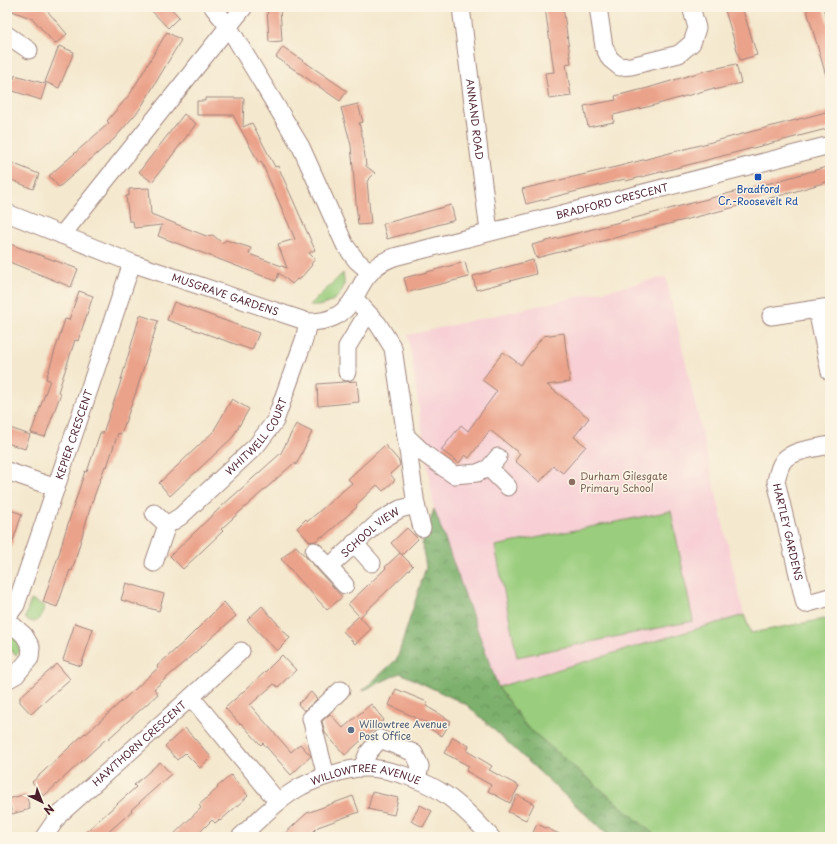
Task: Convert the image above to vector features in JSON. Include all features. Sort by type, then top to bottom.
[{"type":"street","points":[[214,7],[228,26],[301,147],[345,245],[356,260],[370,272]]},
{"type":"street","points":[[62,235],[244,7]]},
{"type":"street","name":"ANNAND ROAD","points":[[461,7],[489,232]]},
{"type":"street","points":[[598,7],[604,47],[610,59],[620,67],[631,66],[679,54],[692,42],[697,28],[691,7]]},
{"type":"street","points":[[7,35],[29,50]]},
{"type":"street","name":"BRADFORD CRESCENT","points":[[394,257],[830,145]]},
{"type":"street","name":"MUSGRAVE GARDENS","points":[[7,213],[132,263],[308,322],[321,322],[333,318],[346,309],[370,272],[380,263],[394,257]]},
{"type":"street","name":"KEPIER CRESCENT","points":[[10,614],[56,488],[132,263]]},
{"type":"street","points":[[354,298],[367,314],[378,324],[393,348],[416,505],[422,528]]},
{"type":"street","points":[[771,316],[823,308],[830,372]]},
{"type":"street","points":[[347,372],[347,347],[367,314]]},
{"type":"street","name":"WHITWELL COURT","points":[[167,525],[181,516],[256,446],[276,421],[304,340],[308,322]]},
{"type":"street","points":[[406,436],[426,455],[454,475],[477,473],[494,463],[508,487]]},
{"type":"street","name":"HARTLEY GARDENS","points":[[830,445],[796,453],[786,458],[780,467],[776,481],[805,604],[830,598]]},
{"type":"street","points":[[7,471],[56,488]]},
{"type":"street","name":"SCHOOL VIEW","points":[[329,567],[380,521],[400,509],[416,505]]},
{"type":"street","points":[[154,513],[167,525],[154,563]]},
{"type":"street","points":[[354,543],[372,563]]},
{"type":"street","points":[[314,551],[345,585]]},
{"type":"street","points":[[7,680],[16,675],[30,658],[30,647],[10,614]]},
{"type":"street","points":[[191,697],[242,651]]},
{"type":"street","points":[[326,776],[311,718],[340,690]]},
{"type":"street","name":"HAWTHORN CRESCENT","points":[[44,837],[59,815],[191,697],[278,802]]},
{"type":"street","points":[[362,768],[368,753],[380,739],[414,753],[420,766],[418,780]]},
{"type":"street","name":"WILLOWTREE AVENUE","points":[[240,837],[278,802],[301,786],[326,776],[362,768],[380,769],[418,780],[446,795],[471,815],[491,837]]},
{"type":"shaded area","name":"Durham Gilesgate Primary School","points":[[666,277],[744,615],[498,687],[434,509],[408,335]]},
{"type":"green space","points":[[343,273],[344,284],[339,295],[335,299],[320,306],[309,306]]},
{"type":"green space","points":[[434,509],[498,687],[526,726],[657,837],[610,837],[467,705],[400,673],[362,691],[397,659],[426,567],[422,544]]},
{"type":"green space","points":[[671,511],[693,621],[517,657],[495,546]]},
{"type":"green space","points":[[31,600],[45,606],[38,620],[33,622],[25,618]]},
{"type":"green space","points":[[744,615],[751,633],[830,618],[830,837],[657,837],[525,726],[498,687]]},
{"type":"green space","points":[[7,630],[21,641],[22,649],[16,655],[7,648]]},
{"type":"building","points":[[7,7],[44,7],[67,34],[55,44],[33,19],[7,9]]},
{"type":"building","points":[[148,7],[170,7],[179,17],[168,28]]},
{"type":"building","points":[[267,7],[280,7],[282,41],[269,42]]},
{"type":"building","points":[[545,7],[563,7],[571,63],[566,64],[571,96],[549,99],[545,73],[554,72]]},
{"type":"building","points":[[724,7],[742,7],[757,55],[740,60]]},
{"type":"building","points":[[806,7],[823,7],[830,32],[830,78],[827,79]]},
{"type":"building","points":[[167,32],[181,40],[140,109],[114,139],[59,187],[49,176],[109,123],[107,121],[130,94]]},
{"type":"building","points":[[59,46],[74,52],[59,88],[45,82]]},
{"type":"building","points":[[283,47],[347,91],[340,101],[276,57]]},
{"type":"building","points":[[736,64],[741,83],[714,90],[714,88],[613,115],[614,122],[588,127],[584,106],[616,100],[615,96],[648,88],[704,71]]},
{"type":"building","points":[[15,75],[46,84],[41,100],[7,89],[7,77],[14,79]]},
{"type":"building","points":[[205,98],[244,98],[243,127],[252,123],[275,167],[278,166],[315,250],[309,253],[315,259],[311,264],[312,265],[299,280],[297,279],[292,284],[279,273],[276,281],[158,236],[162,225],[134,228],[133,221],[129,221],[126,196],[129,196],[129,189],[149,188],[151,214],[206,236],[213,235],[222,243],[226,240],[251,248],[249,254],[287,268],[278,244],[295,239],[261,161],[259,163],[233,115],[197,115],[197,101],[205,101]]},
{"type":"building","points":[[358,104],[363,122],[359,123],[363,139],[366,166],[375,173],[367,181],[371,224],[358,225],[351,145],[341,108]]},
{"type":"building","points":[[830,111],[830,128],[626,181],[625,179],[526,204],[522,189],[620,166]]},
{"type":"building","points":[[184,114],[196,124],[152,182],[139,172]]},
{"type":"building","points":[[7,161],[39,174],[33,189],[7,178]]},
{"type":"building","points":[[830,166],[830,181],[786,194],[536,258],[532,245],[749,189]]},
{"type":"building","points":[[451,205],[455,220],[387,239],[383,224]]},
{"type":"building","points":[[7,243],[78,269],[71,287],[7,261]]},
{"type":"building","points":[[533,260],[536,274],[476,290],[473,276]]},
{"type":"building","points":[[465,262],[469,277],[408,292],[404,278]]},
{"type":"building","points":[[79,291],[93,296],[78,341],[75,340],[58,392],[61,393],[45,437],[31,433],[50,380],[46,379],[65,319],[69,320]]},
{"type":"building","points":[[174,302],[259,333],[252,350],[167,320]]},
{"type":"building","points":[[140,315],[158,321],[135,395],[121,434],[118,433],[107,467],[105,466],[91,505],[72,571],[70,570],[57,607],[43,602],[85,471],[87,472],[100,433],[103,433],[119,387]]},
{"type":"building","points":[[564,333],[570,382],[547,385],[589,418],[574,437],[586,446],[563,473],[553,466],[540,482],[515,461],[520,454],[490,430],[469,458],[465,455],[459,463],[441,450],[461,425],[468,431],[497,391],[482,380],[503,352],[521,365],[543,336]]},
{"type":"building","points":[[357,381],[359,402],[318,406],[317,384]]},
{"type":"building","points":[[232,399],[249,409],[232,438],[170,496],[159,483],[213,432]]},
{"type":"building","points":[[296,424],[312,432],[296,465],[294,463],[221,529],[223,531],[183,569],[170,556],[222,506],[281,453]]},
{"type":"building","points":[[7,427],[30,435],[25,449],[7,443]]},
{"type":"building","points":[[385,445],[399,461],[400,465],[390,474],[395,480],[383,491],[377,485],[356,505],[357,507],[323,537],[322,536],[316,541],[310,542],[297,528],[306,519],[308,521],[352,483],[348,479]]},
{"type":"building","points":[[7,509],[22,514],[9,553],[7,553]]},
{"type":"building","points":[[407,528],[418,539],[402,555],[391,543]]},
{"type":"building","points":[[296,546],[342,597],[327,610],[281,559]]},
{"type":"building","points":[[400,553],[413,566],[360,617],[371,629],[355,644],[343,631],[359,616],[348,604]]},
{"type":"building","points":[[126,583],[164,594],[159,611],[121,600]]},
{"type":"building","points":[[224,602],[236,616],[154,689],[158,694],[44,796],[32,782],[158,668],[157,666],[185,641]]},
{"type":"building","points":[[262,606],[290,638],[277,651],[247,620]]},
{"type":"building","points":[[75,623],[93,629],[81,666],[63,660]]},
{"type":"building","points":[[282,655],[296,670],[278,687],[274,684],[250,705],[291,752],[300,744],[311,756],[291,775],[263,743],[261,745],[225,708]]},
{"type":"building","points":[[57,664],[70,679],[31,714],[20,702],[20,697]]},
{"type":"building","points":[[396,689],[427,702],[426,706],[451,721],[442,736],[425,726],[427,723],[389,705]]},
{"type":"building","points":[[311,692],[317,699],[304,711],[298,704]]},
{"type":"building","points":[[371,704],[384,720],[345,755],[325,733],[322,721],[330,714],[343,728]]},
{"type":"building","points":[[185,728],[211,757],[200,768],[185,753],[177,760],[165,746]]},
{"type":"building","points":[[453,737],[469,746],[467,751],[492,766],[489,770],[519,786],[510,803],[488,791],[491,785],[466,771],[469,766],[444,753]]},
{"type":"building","points":[[160,762],[171,774],[131,810],[132,811],[103,837],[80,837],[136,787],[134,785]]},
{"type":"building","points":[[231,775],[248,796],[220,821],[219,820],[215,823],[212,820],[195,837],[171,837],[201,808],[199,805]]},
{"type":"building","points":[[372,792],[398,798],[394,815],[368,809]]},
{"type":"building","points":[[26,794],[30,809],[12,814],[8,799]]},
{"type":"building","points":[[517,795],[534,804],[526,820],[508,812]]},
{"type":"building","points":[[353,796],[359,812],[318,827],[308,837],[281,837],[307,813]]},
{"type":"building","points":[[420,805],[432,811],[423,827],[411,821]]},
{"type":"building","points":[[537,824],[566,837],[531,837]]},
{"type":"place","name":"Bradford Cr.-Roosevelt Rd","points":[[758,177]]},
{"type":"place","name":"Durham Gilesgate Primary School","points":[[572,482]]},
{"type":"place","name":"Willowtree Avenue Post Office","points":[[351,730]]}]
